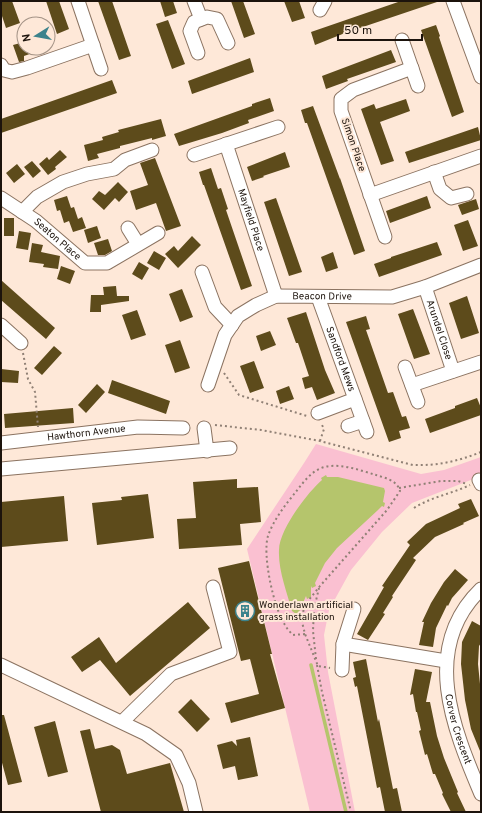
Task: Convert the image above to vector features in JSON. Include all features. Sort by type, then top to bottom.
[{"type":"street","points":[[78,1],[101,69]]},
{"type":"street","points":[[194,1],[201,19]]},
{"type":"street","points":[[453,1],[478,62],[481,77]]},
{"type":"street","points":[[198,53],[190,31],[194,22],[207,17],[217,20],[228,43]]},
{"type":"street","points":[[402,40],[418,86]]},
{"type":"street","points":[[2,72],[12,72],[27,68],[92,45]]},
{"type":"street","name":"Simon Place","points":[[385,237],[341,111],[341,99],[352,90],[412,68]]},
{"type":"street","points":[[194,155],[278,127]]},
{"type":"street","name":"Mayfield Place","points":[[226,144],[276,296]]},
{"type":"street","points":[[22,212],[37,197],[63,182],[75,173],[87,174],[114,169],[125,160],[152,150]]},
{"type":"street","points":[[370,195],[481,156]]},
{"type":"street","points":[[434,172],[440,189],[451,198],[467,194]]},
{"type":"street","name":"Seaton Place","points":[[1,198],[36,221],[85,263],[107,262],[158,233]]},
{"type":"street","points":[[128,228],[138,244]]},
{"type":"street","name":"Beacon Drive","points":[[208,385],[225,335],[238,316],[256,305],[276,296],[392,297],[424,287],[481,265]]},
{"type":"street","points":[[202,272],[215,307],[232,325]]},
{"type":"street","name":"Arundel Close","points":[[424,287],[454,371]]},
{"type":"street","name":"Sandford Mews","points":[[318,297],[365,427],[348,426]]},
{"type":"street","points":[[1,325],[21,343]]},
{"type":"street","name":"Arundel Close","points":[[412,385],[481,362]]},
{"type":"street","points":[[405,367],[418,402]]},
{"type":"street","points":[[318,413],[355,399]]},
{"type":"street","points":[[206,451],[208,426]]},
{"type":"street","name":"Hawthorn Avenue","points":[[1,443],[138,427],[175,433]]},
{"type":"street","points":[[1,469],[230,448]]},
{"type":"street","points":[[122,722],[171,674],[230,652],[213,587]]},
{"type":"street","name":"Corver Crescent","points":[[481,589],[463,610],[456,623],[449,642],[446,661],[448,691],[455,728],[481,794]]},
{"type":"street","points":[[342,670],[343,644],[354,609]]},
{"type":"street","points":[[343,644],[446,661]]},
{"type":"street","points":[[1,665],[146,734],[176,755],[189,783],[196,812]]},
{"type":"path","points":[[21,343],[28,379],[35,392],[39,438]]},
{"type":"path","points":[[216,361],[240,395],[308,416],[318,413],[324,429],[320,441]]},
{"type":"path","points":[[208,426],[261,430],[320,441],[413,465],[428,466],[462,460],[481,452]]},
{"type":"path","points":[[305,634],[292,635],[285,625],[278,611],[266,562],[267,537],[282,510],[309,475],[320,469],[336,466],[357,470],[392,481],[399,488]]},
{"type":"path","points":[[399,488],[441,481],[477,483]]},
{"type":"path","points":[[414,508],[426,500],[477,483]]},
{"type":"path","points":[[342,670],[318,666],[305,634],[302,622],[304,606],[387,510],[400,491],[399,488]]},
{"type":"path","points":[[320,586],[314,609],[313,631],[317,662],[322,692],[351,812]]},
{"type":"shaded area","points":[[316,444],[421,474],[444,470],[481,457],[481,476],[412,503],[382,532],[351,570],[329,610],[324,635],[328,672],[355,812],[310,812],[247,549]]},
{"type":"shaded area","points":[[326,475],[327,477],[338,477],[384,488],[385,491],[383,502],[385,503],[384,507],[382,506],[337,548],[325,563],[315,583],[316,586],[312,588],[311,586],[311,597],[307,599],[306,596],[299,612],[296,614],[292,611],[281,573],[279,558],[280,542],[295,512],[322,480],[321,478]]},
{"type":"building","points":[[1,1],[12,1],[17,16],[16,16],[16,24],[6,28],[1,13]]},
{"type":"building","points":[[46,1],[59,1],[69,29],[57,34],[56,16],[51,16]]},
{"type":"building","points":[[98,1],[112,1],[131,56],[119,60]]},
{"type":"building","points":[[160,1],[173,1],[177,13],[165,17]]},
{"type":"building","points":[[231,1],[243,1],[255,34],[244,38]]},
{"type":"building","points":[[284,1],[299,1],[305,18],[292,22]]},
{"type":"building","points":[[401,1],[437,2],[345,33],[315,45],[311,32]]},
{"type":"building","points":[[168,20],[185,64],[172,69],[156,24]]},
{"type":"building","points":[[436,25],[464,112],[452,117],[421,30]]},
{"type":"building","points":[[16,44],[16,54],[13,45]]},
{"type":"building","points":[[391,50],[396,62],[347,79],[348,81],[326,89],[322,76]]},
{"type":"building","points":[[17,56],[24,56],[24,61],[19,62]]},
{"type":"building","points":[[250,58],[254,72],[192,94],[188,81]]},
{"type":"building","points":[[112,80],[117,93],[1,133],[1,119]]},
{"type":"building","points":[[270,98],[274,111],[248,120],[249,123],[222,133],[179,146],[174,134]]},
{"type":"building","points":[[406,99],[410,111],[380,122],[394,161],[381,165],[361,109],[374,104],[376,109]]},
{"type":"building","points":[[313,106],[365,251],[354,255],[301,110]]},
{"type":"building","points":[[161,119],[166,136],[120,146],[120,148],[97,154],[99,158],[88,161],[84,145],[103,140],[102,137],[119,132],[118,130]]},
{"type":"building","points":[[478,127],[481,140],[409,163],[405,152]]},
{"type":"building","points":[[60,150],[67,157],[48,175],[39,164],[47,157],[49,160]]},
{"type":"building","points":[[285,152],[290,167],[252,181],[247,167]]},
{"type":"building","points":[[155,158],[181,226],[166,231],[156,203],[136,210],[130,191],[148,185],[140,163]]},
{"type":"building","points":[[32,161],[41,171],[33,178],[24,167]]},
{"type":"building","points":[[17,164],[25,174],[14,183],[6,173]]},
{"type":"building","points":[[211,168],[218,189],[221,188],[228,209],[226,210],[252,286],[241,290],[199,172]]},
{"type":"building","points":[[118,182],[128,192],[119,202],[115,198],[104,210],[92,199],[99,191],[105,195]]},
{"type":"building","points":[[67,196],[71,208],[74,207],[78,219],[82,217],[86,228],[73,232],[69,221],[64,223],[60,210],[57,211],[54,200]]},
{"type":"building","points":[[427,196],[431,208],[390,223],[386,211]]},
{"type":"building","points":[[276,198],[302,272],[289,276],[264,202]]},
{"type":"building","points":[[476,199],[479,209],[462,215],[458,205]]},
{"type":"building","points":[[4,218],[14,218],[14,236],[4,236]]},
{"type":"building","points":[[468,220],[478,246],[463,251],[454,225]]},
{"type":"building","points":[[97,226],[101,238],[88,243],[84,230]]},
{"type":"building","points":[[19,231],[31,233],[28,250],[16,248]]},
{"type":"building","points":[[192,236],[201,245],[178,268],[165,254],[174,246],[178,251]]},
{"type":"building","points":[[108,239],[112,251],[105,255],[98,255],[94,243]]},
{"type":"building","points":[[437,242],[442,255],[379,277],[374,264]]},
{"type":"building","points":[[32,243],[43,245],[41,252],[60,256],[58,269],[43,267],[44,264],[29,262]]},
{"type":"building","points":[[154,251],[166,258],[159,270],[147,263]]},
{"type":"building","points":[[333,252],[338,268],[326,272],[321,257]]},
{"type":"building","points":[[139,262],[149,268],[142,280],[132,274]]},
{"type":"building","points":[[61,266],[75,271],[70,284],[57,279]]},
{"type":"building","points":[[1,280],[55,328],[46,339],[1,300]]},
{"type":"building","points":[[116,286],[117,296],[129,296],[129,301],[101,305],[101,312],[90,312],[91,295],[104,295],[103,287]]},
{"type":"building","points":[[182,289],[193,317],[180,322],[169,294]]},
{"type":"building","points":[[467,296],[479,333],[461,339],[449,303]]},
{"type":"building","points":[[413,309],[430,354],[414,359],[398,314]]},
{"type":"building","points":[[137,310],[146,335],[131,340],[122,315]]},
{"type":"building","points":[[306,312],[325,370],[335,393],[317,400],[312,387],[305,389],[302,378],[309,376],[298,343],[296,343],[287,318]]},
{"type":"building","points":[[366,316],[370,329],[366,330],[388,393],[393,392],[402,417],[406,416],[410,428],[399,431],[401,438],[389,442],[346,322]]},
{"type":"building","points":[[270,331],[276,345],[261,351],[256,336]]},
{"type":"building","points":[[180,340],[190,368],[175,373],[165,345]]},
{"type":"building","points":[[54,346],[62,353],[42,375],[34,368]]},
{"type":"building","points":[[254,361],[264,388],[250,393],[240,366]]},
{"type":"building","points":[[1,369],[19,371],[18,383],[1,382]]},
{"type":"building","points":[[112,380],[170,401],[166,414],[108,393]]},
{"type":"building","points":[[97,384],[105,392],[86,413],[78,405]]},
{"type":"building","points":[[289,386],[294,399],[280,404],[276,391]]},
{"type":"building","points":[[477,398],[481,408],[481,415],[430,433],[425,419]]},
{"type":"building","points":[[73,408],[74,423],[5,428],[4,414]]},
{"type":"building","points":[[237,479],[237,488],[258,487],[261,522],[240,524],[242,545],[179,549],[177,519],[196,518],[193,482]]},
{"type":"building","points":[[148,494],[154,538],[97,545],[92,503],[122,500],[121,497]]},
{"type":"building","points":[[64,496],[68,541],[1,547],[1,502]]},
{"type":"building","points":[[471,499],[479,516],[435,537],[413,558],[416,560],[392,596],[393,597],[383,613],[385,614],[368,640],[357,634],[384,587],[382,586],[410,545],[407,542],[426,524],[460,508],[458,504]]},
{"type":"building","name":"Wonderlawn artificial grass installation","points":[[249,561],[272,654],[270,654],[285,708],[231,723],[225,703],[259,694],[250,659],[241,661],[218,568]]},
{"type":"building","points":[[455,569],[468,580],[452,598],[448,606],[447,605],[436,628],[433,647],[419,645],[424,622],[422,622],[431,603],[444,582]]},
{"type":"building","points":[[188,602],[210,628],[130,696],[100,660],[82,672],[71,657],[99,637],[116,663]]},
{"type":"building","points":[[472,621],[481,626],[481,643],[479,646],[478,664],[481,694],[480,751],[471,729],[465,700],[461,664],[462,642]]},
{"type":"building","points":[[366,659],[393,789],[397,788],[402,812],[385,812],[380,787],[377,788],[357,686],[355,687],[353,678],[356,677],[353,662]]},
{"type":"building","points":[[415,669],[432,672],[426,702],[430,702],[437,736],[444,758],[466,812],[451,812],[442,794],[443,793],[435,774],[433,774],[427,754],[425,755],[419,731],[421,730],[413,694],[410,695]]},
{"type":"building","points":[[191,699],[210,719],[197,732],[178,712]]},
{"type":"building","points":[[1,715],[4,715],[22,782],[8,785],[1,759]]},
{"type":"building","points":[[55,721],[68,772],[48,777],[34,727]]},
{"type":"building","points":[[90,729],[95,749],[112,745],[120,750],[127,774],[170,763],[184,812],[101,812],[80,731]]},
{"type":"building","points":[[250,737],[258,776],[238,780],[235,766],[223,769],[217,745],[232,741],[237,746],[236,740]]},
{"type":"waterway","points":[[311,665],[346,812]]},
{"type":"place","name":"Wonderlawn artificial grass installation","points":[[245,611]]}]
